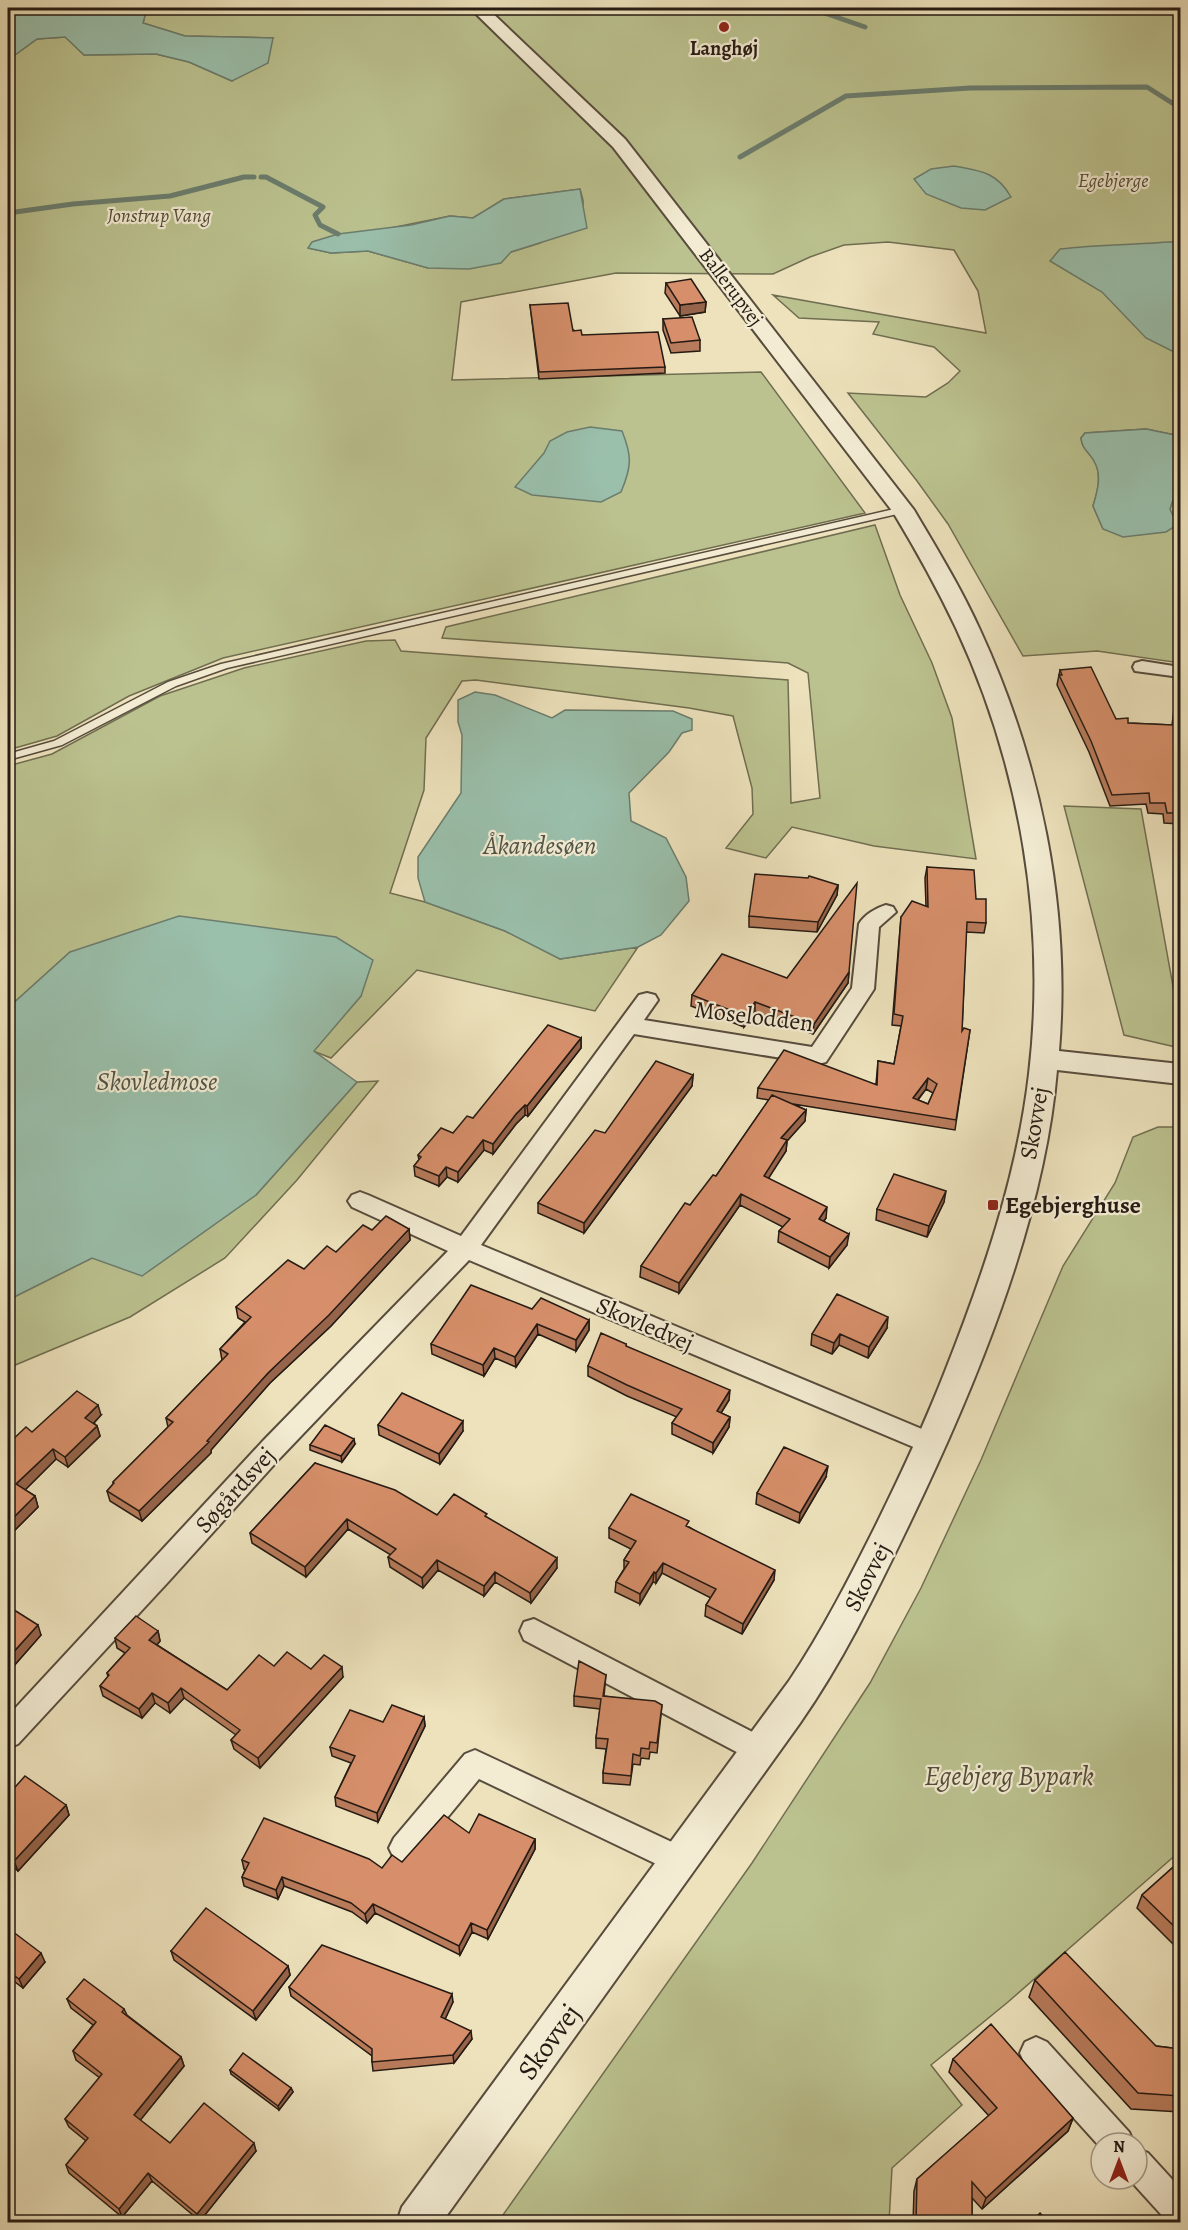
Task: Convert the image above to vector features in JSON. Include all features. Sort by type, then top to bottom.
[{"type":"street","name":"Ballerupvej","points":[[478,8],[619,143],[903,510],[931,552],[952,593]]},
{"type":"street","name":"Skovvej","points":[[417,2223],[681,1861],[827,1653],[862,1588],[932,1444],[980,1324],[1021,1193],[1045,1059],[1049,978],[1036,846],[1011,740],[984,664],[952,593]]},
{"type":"street","points":[[1142,667],[1180,672]]},
{"type":"street","name":"Moselodden","points":[[628,1025],[818,1056],[863,989],[869,924],[886,912]]},
{"type":"street","points":[[465,1248],[647,1000]]},
{"type":"street","points":[[1045,1059],[1180,1074]]},
{"type":"street","name":"Skovledvej","points":[[360,1201],[465,1248],[932,1444]]},
{"type":"street","name":"Søgårdsvej","points":[[8,1735],[160,1573],[271,1450],[465,1248]]},
{"type":"street","points":[[534,1631],[760,1750]]},
{"type":"street","points":[[404,1848],[475,1763],[681,1861]]},
{"type":"street","points":[[1036,2053],[1107,2131]]},
{"type":"street","points":[[1149,2177],[1180,2212]]},
{"type":"lane","points":[[8,757],[58,743],[172,684],[224,666],[903,510]]},
{"type":"green space","points":[[147,8],[1180,8],[1180,436],[1146,429],[1085,433],[1081,438],[1083,446],[1097,468],[1098,485],[1093,506],[1103,529],[1113,532],[1170,509],[1173,500],[1180,492],[1180,663],[1097,651],[1023,656],[948,524],[848,393],[926,397],[948,383],[960,371],[934,347],[873,334],[879,322],[799,318],[773,295],[986,333],[978,291],[954,250],[888,242],[844,245],[773,274],[616,273],[461,302],[452,380],[761,372],[865,513],[223,658],[129,696],[57,736],[8,750],[8,60],[37,39],[66,37],[84,55],[156,54],[189,62],[232,81],[273,38],[185,36],[143,23]],"holes":[[[580,189],[583,213],[540,243],[511,252],[428,268],[368,251],[331,253],[308,248],[450,216],[473,218],[504,199]]]},
{"type":"green space","points":[[875,525],[900,595],[932,663],[952,718],[976,859],[874,846],[792,827],[766,858],[726,848],[753,814],[752,788],[733,716],[689,708],[476,680],[462,681],[426,738],[424,790],[390,893],[425,902],[505,931],[560,959],[638,947],[595,1011],[417,970],[331,1058],[313,1051],[361,996],[70,952],[8,1008],[8,766],[52,754],[160,696],[244,668],[366,641],[395,640],[401,651],[788,680],[791,803],[820,798],[808,673],[788,663],[442,638],[446,627]]},
{"type":"green space","points":[[1064,806],[1141,809],[1180,1025],[1180,1048],[1124,1035]]},
{"type":"green space","points":[[378,1081],[297,1180],[225,1258],[130,1317],[8,1368],[8,1300],[92,1258],[256,1195],[357,1082]]},
{"type":"green space","name":"Egebjerg Bypark","points":[[1158,1127],[1180,1127],[1180,1800],[1175,1805],[1179,1852],[1008,2002],[931,2065],[962,2105],[892,2168],[889,2222],[498,2222],[752,1863],[870,1683],[921,1588],[981,1460],[1063,1266],[1115,1183],[1133,1137]]},
{"type":"water","points":[[47,8],[147,8],[143,23],[185,36],[273,38],[268,63],[232,81],[189,62],[156,54],[84,55],[65,37],[37,39],[8,60],[8,16],[33,13]]},
{"type":"water","points":[[954,166],[987,174],[1000,182],[1011,197],[985,210],[961,208],[926,194],[914,179],[931,169]]},
{"type":"water","points":[[580,189],[587,228],[511,252],[501,263],[469,269],[428,268],[368,251],[331,253],[308,248],[312,242],[338,234],[411,225],[450,216],[473,218],[504,199]]},
{"type":"water","points":[[1180,241],[1180,355],[1146,338],[1102,292],[1050,261],[1060,249]]},
{"type":"water","points":[[590,427],[622,431],[628,447],[629,468],[621,492],[601,502],[532,495],[515,487],[544,453],[550,441],[567,432]]},
{"type":"water","points":[[1146,429],[1180,436],[1180,492],[1173,500],[1170,509],[1177,525],[1166,532],[1123,537],[1103,529],[1093,506],[1098,473],[1081,438],[1085,433]]},
{"type":"water","name":"Åkandesøen","points":[[475,692],[495,695],[552,718],[565,710],[673,711],[692,719],[692,730],[682,733],[669,752],[629,793],[631,821],[666,838],[686,877],[689,901],[661,935],[638,947],[560,959],[505,931],[425,902],[418,878],[418,857],[461,793],[462,735],[458,722],[458,700]]},
{"type":"water","name":"Skovledmose","points":[[179,916],[336,937],[373,960],[361,996],[314,1051],[357,1082],[256,1195],[142,1276],[92,1258],[8,1300],[8,1008],[70,952]]},
{"type":"building","points":[[691,279],[706,302],[680,305],[666,283]]},
{"type":"building","points":[[568,303],[573,331],[581,330],[582,335],[658,332],[665,367],[539,372],[530,305]]},
{"type":"building","points":[[692,317],[700,340],[671,343],[663,319]]},
{"type":"building","points":[[1091,667],[1116,719],[1128,718],[1128,723],[1173,725],[1178,682],[1180,682],[1180,813],[1167,813],[1165,803],[1150,803],[1149,793],[1112,795],[1091,741],[1059,675],[1062,675],[1060,670]]},
{"type":"building","points":[[927,867],[974,870],[976,899],[986,899],[986,923],[967,922],[962,1031],[964,1028],[970,1030],[956,1120],[758,1088],[784,1050],[877,1085],[878,1061],[894,1064],[903,1016],[894,1014],[901,917],[912,901],[928,907]],"holes":[[[928,1078],[937,1084],[928,1104],[913,1098]]]},
{"type":"building","points":[[755,874],[808,878],[809,876],[838,885],[818,922],[749,916]]},
{"type":"building","points":[[857,883],[849,972],[814,1024],[755,1002],[745,1016],[692,995],[722,954],[787,978]]},
{"type":"building","points":[[548,1025],[581,1038],[527,1106],[525,1105],[516,1114],[493,1144],[483,1140],[458,1172],[446,1167],[439,1176],[414,1166],[421,1157],[418,1155],[441,1128],[453,1133],[467,1116],[473,1118]]},
{"type":"building","points":[[656,1061],[693,1075],[584,1223],[538,1203],[595,1130],[605,1133]]},
{"type":"building","points":[[772,1095],[806,1110],[781,1138],[787,1140],[764,1176],[827,1207],[819,1219],[849,1234],[830,1257],[779,1231],[790,1219],[741,1194],[679,1283],[641,1266],[685,1203],[690,1205],[713,1175],[716,1176]]},
{"type":"building","points":[[894,1174],[946,1191],[929,1226],[877,1209]]},
{"type":"building","points":[[386,1216],[409,1229],[329,1315],[268,1373],[207,1441],[209,1442],[139,1511],[107,1491],[113,1482],[173,1422],[166,1418],[228,1354],[220,1349],[251,1317],[236,1307],[288,1260],[304,1269],[327,1246],[336,1252],[363,1225],[372,1230]]},
{"type":"building","points":[[471,1285],[532,1309],[541,1298],[589,1320],[576,1340],[537,1324],[515,1357],[494,1348],[483,1365],[431,1344]]},
{"type":"building","points":[[837,1294],[888,1317],[869,1347],[840,1334],[834,1343],[812,1334]]},
{"type":"building","points":[[601,1333],[730,1390],[717,1411],[730,1417],[713,1443],[672,1423],[682,1409],[588,1366]]},
{"type":"building","points":[[77,1391],[98,1405],[85,1418],[97,1426],[65,1457],[53,1449],[16,1484],[35,1496],[8,1523],[8,1444],[26,1427],[32,1432]]},
{"type":"building","points":[[402,1393],[463,1421],[439,1454],[378,1425]]},
{"type":"building","points":[[325,1425],[354,1439],[341,1456],[310,1445]]},
{"type":"building","points":[[784,1447],[828,1466],[800,1513],[757,1493]]},
{"type":"building","points":[[315,1463],[395,1490],[437,1515],[454,1494],[487,1514],[485,1516],[557,1558],[530,1593],[495,1572],[484,1586],[437,1560],[422,1578],[388,1557],[396,1549],[347,1519],[305,1567],[250,1533]]},
{"type":"building","points":[[631,1494],[689,1521],[686,1526],[775,1570],[743,1624],[706,1605],[716,1589],[663,1563],[656,1573],[654,1572],[640,1594],[616,1582],[629,1562],[624,1560],[636,1541],[609,1528]]},
{"type":"building","points":[[11,1608],[38,1625],[8,1658],[8,1612]]},
{"type":"building","points":[[136,1616],[158,1631],[149,1640],[227,1690],[259,1655],[274,1666],[287,1652],[311,1669],[324,1655],[342,1667],[258,1758],[231,1740],[240,1730],[181,1688],[168,1703],[152,1693],[139,1709],[100,1686],[109,1675],[107,1673],[130,1648],[115,1638]]},
{"type":"building","points":[[579,1661],[606,1675],[603,1696],[655,1701],[662,1705],[657,1743],[650,1742],[649,1749],[641,1748],[640,1756],[633,1754],[631,1776],[603,1773],[608,1739],[596,1738],[601,1699],[574,1696]]},
{"type":"building","points":[[392,1705],[424,1717],[377,1813],[335,1797],[355,1756],[330,1747],[350,1710],[383,1722]]},
{"type":"building","points":[[25,1776],[66,1805],[14,1861],[8,1856],[8,1795]]},
{"type":"building","points":[[479,1814],[535,1839],[487,1930],[471,1923],[459,1946],[373,1904],[365,1914],[351,1903],[282,1877],[276,1890],[242,1877],[249,1863],[242,1860],[264,1818],[369,1859],[382,1868],[392,1855],[402,1862],[444,1815],[469,1833]]},
{"type":"building","points":[[1180,1861],[1180,1932],[1142,1895]]},
{"type":"building","points":[[206,1908],[288,1966],[253,2011],[171,1951]]},
{"type":"building","points":[[8,1928],[41,1953],[19,1979],[8,1971]]},
{"type":"building","points":[[322,1945],[452,1994],[441,2017],[471,2031],[453,2055],[372,2062],[372,2049],[289,1987]]},
{"type":"building","points":[[1065,1952],[1156,2046],[1180,2049],[1180,2096],[1138,2093],[1035,1980]]},
{"type":"building","points":[[84,1979],[124,2009],[122,2012],[181,2057],[134,2115],[170,2143],[204,2103],[254,2143],[197,2214],[148,2173],[119,2209],[66,2165],[88,2138],[65,2119],[102,2074],[73,2051],[96,2022],[67,1999]]},
{"type":"building","points":[[991,2024],[1073,2118],[986,2198],[972,2182],[972,2223],[916,2223],[917,2179],[997,2108],[953,2059]]},
{"type":"building","points":[[243,2053],[291,2088],[278,2106],[230,2070]]},
{"type":"building","points":[[1040,2213],[1049,2223],[1030,2223]]},
{"type":"waterway","points":[[810,8],[865,27]]},
{"type":"waterway","points":[[740,157],[846,96],[970,88],[1147,87],[1180,108]]},
{"type":"waterway","points":[[8,213],[73,204],[170,196],[244,177],[254,177]]},
{"type":"waterway","points":[[261,177],[266,177],[323,207],[315,215],[320,225],[338,234]]},
{"type":"place","name":"Langhøj","points":[[724,27]]},
{"type":"place","name":"Egebjerghuse","points":[[993,1205]]},
{"type":"park label","name":"Egebjerge","points":[[1113,180]]},
{"type":"park label","name":"Jonstrup Vang","points":[[159,215]]}]
